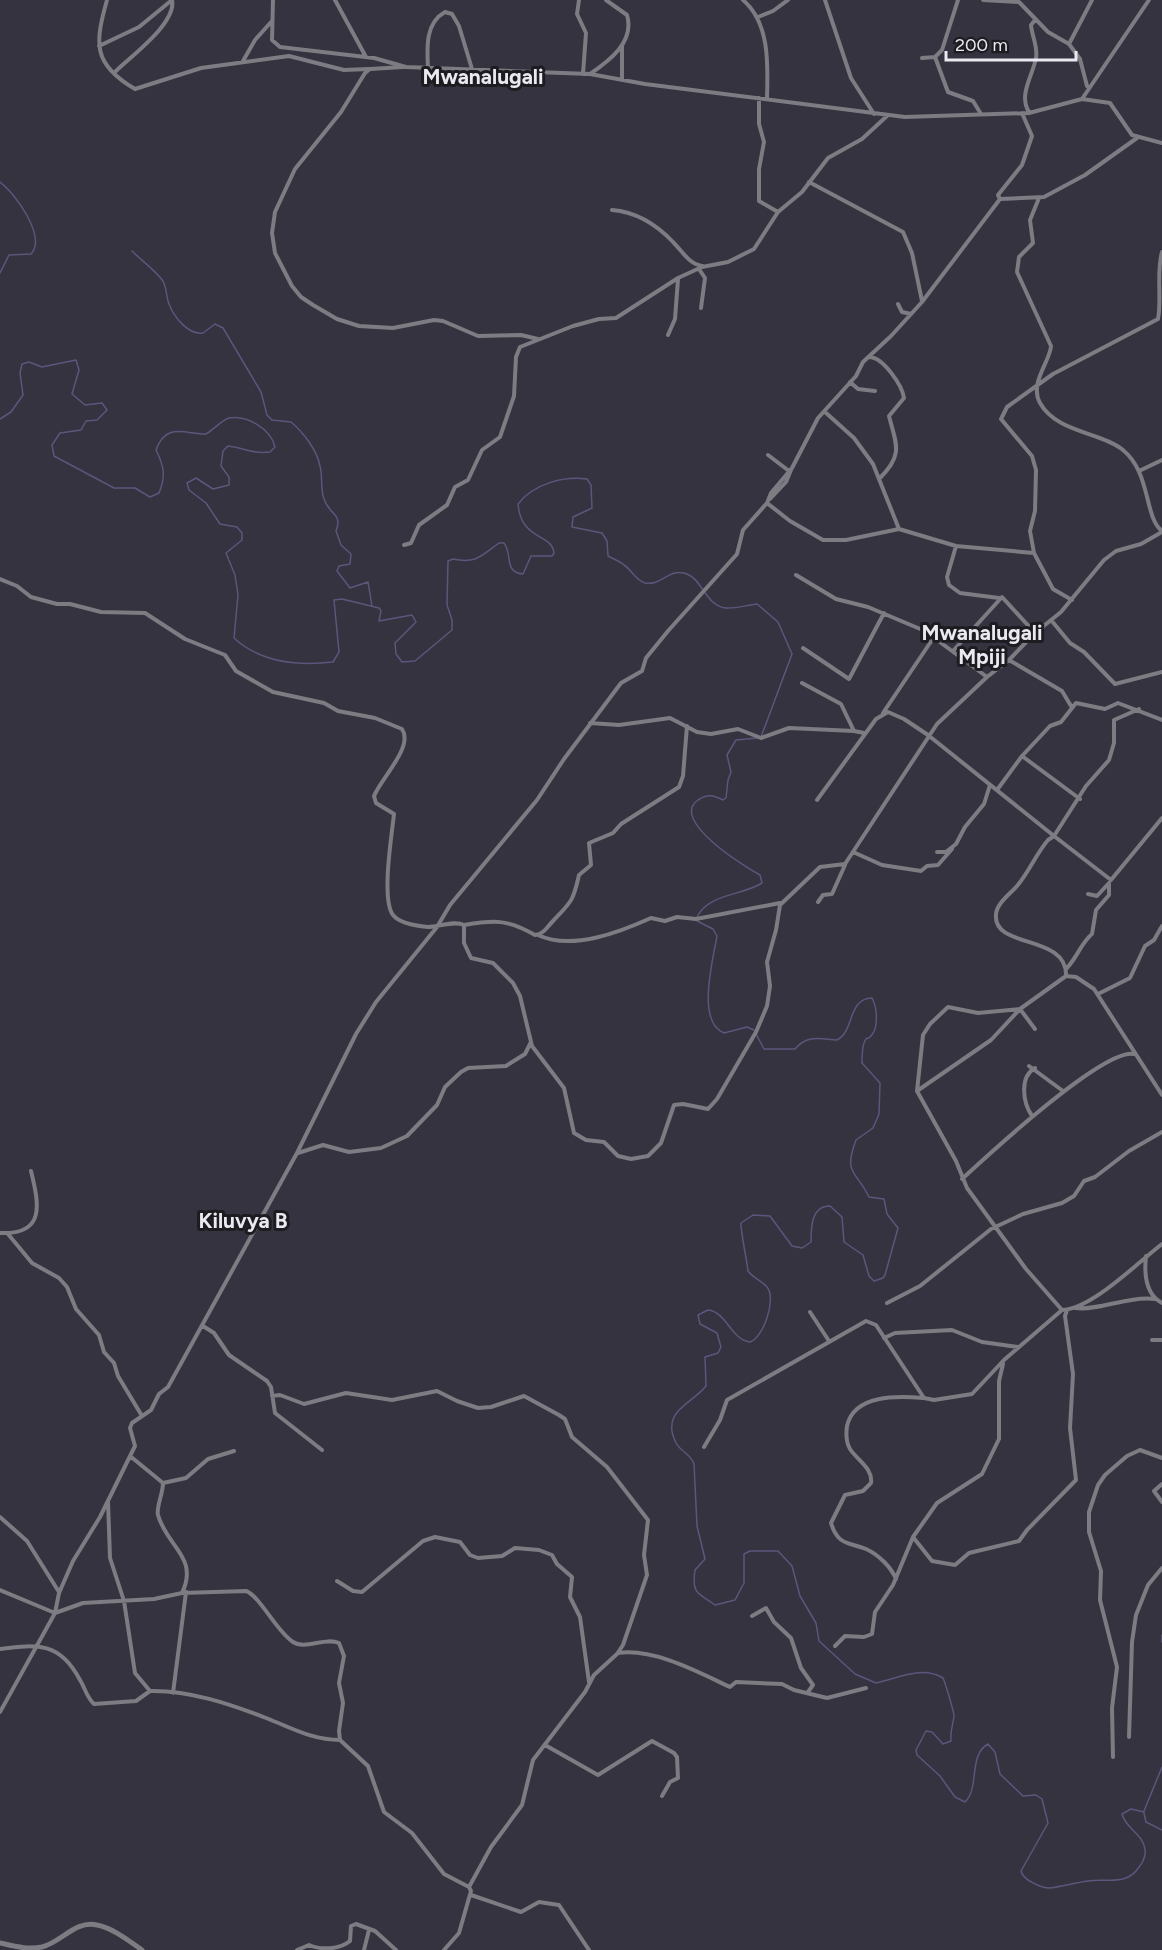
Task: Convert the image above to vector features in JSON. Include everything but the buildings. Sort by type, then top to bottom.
[{"type":"street","points":[[107,0],[98,46],[102,58],[135,88],[177,73],[243,61],[289,56],[344,70],[406,67],[590,74],[887,116],[926,117],[1029,113],[1082,99],[1112,104],[1129,133],[1137,138],[1162,143]]},
{"type":"street","points":[[98,46],[139,27],[172,0]]},
{"type":"street","points":[[115,72],[172,15],[172,0]]},
{"type":"street","points":[[273,0],[272,37],[276,46],[366,58],[406,67]]},
{"type":"street","points":[[335,0],[366,58]]},
{"type":"street","points":[[579,0],[577,14],[586,33],[583,74]]},
{"type":"street","points":[[606,0],[627,15],[628,26],[622,45],[622,80]]},
{"type":"street","points":[[743,0],[758,17],[766,46],[767,98]]},
{"type":"street","points":[[758,17],[779,8],[788,0]]},
{"type":"street","points":[[825,0],[851,78],[875,115]]},
{"type":"street","points":[[922,58],[935,57],[945,44],[958,0]]},
{"type":"street","points":[[983,0],[1018,2],[1048,32],[1069,44],[1080,59],[1088,87]]},
{"type":"street","points":[[1069,44],[1092,0]]},
{"type":"street","points":[[1082,99],[1149,0]]},
{"type":"street","points":[[428,68],[428,38],[436,18],[445,12],[452,14],[459,26],[472,69]]},
{"type":"street","points":[[1029,113],[1024,100],[1036,59],[1037,47],[1031,25],[1035,20]]},
{"type":"street","points":[[243,61],[255,40],[272,21]]},
{"type":"street","points":[[590,74],[610,61],[622,45]]},
{"type":"street","points":[[935,57],[948,92],[973,101],[981,114]]},
{"type":"street","points":[[370,69],[362,77],[341,112],[295,169],[275,212],[272,233],[275,253],[292,286],[301,297],[313,305],[337,319],[359,326],[393,328],[438,321],[478,336],[521,335],[539,339]]},
{"type":"street","points":[[759,98],[759,124],[764,142],[759,169],[759,201],[778,212]]},
{"type":"street","points":[[0,1712],[55,1612],[59,1593],[73,1561],[130,1456],[135,1442],[130,1428],[135,1420],[152,1408],[159,1394],[168,1387],[203,1326],[297,1153],[362,1022],[437,926],[450,905],[537,800],[590,723],[621,683],[642,671],[646,658],[668,630],[730,564],[740,550],[743,530],[786,482],[807,437],[825,412],[868,357],[922,302],[1000,199],[998,195],[1025,159],[1032,136],[1032,129],[1022,113]]},
{"type":"street","points":[[404,545],[410,544],[423,521],[447,505],[454,487],[470,477],[482,450],[500,437],[515,389],[518,351],[526,343],[599,319],[619,317],[678,278],[700,267],[728,262],[754,249],[778,212],[802,192],[828,158],[862,139],[887,116]]},
{"type":"street","points":[[1000,199],[1039,198],[1085,175],[1137,138]]},
{"type":"street","points":[[808,182],[903,232],[912,253],[922,302]]},
{"type":"street","points":[[818,902],[824,895],[832,894],[845,864],[928,735],[987,677],[1009,660],[1072,600],[1092,573],[1110,556],[1116,551],[1141,544],[1162,531],[1154,523],[1149,498],[1139,471],[1122,448],[1078,431],[1051,415],[1038,400],[1038,383],[1051,346],[1018,278],[1017,261],[1033,243],[1030,220],[1039,198]]},
{"type":"street","points":[[612,210],[642,217],[700,267],[705,278],[701,308]]},
{"type":"street","points":[[1072,600],[1053,589],[1034,553],[1030,531],[1036,495],[1032,456],[1000,419],[1007,407],[1038,383],[1158,318],[1162,295],[1159,267],[1162,252]]},
{"type":"street","points":[[668,335],[675,319],[678,278]]},
{"type":"street","points":[[898,304],[902,312],[911,314]]},
{"type":"street","points":[[868,357],[879,360],[900,388],[904,398],[889,416],[897,442],[892,463],[880,478]]},
{"type":"street","points":[[850,382],[858,389],[875,391]]},
{"type":"street","points":[[825,412],[864,450],[880,478],[898,529]]},
{"type":"street","points":[[768,455],[790,470]]},
{"type":"street","points":[[1139,471],[1162,460]]},
{"type":"street","points":[[768,501],[790,521],[822,540],[846,540],[898,529],[956,546],[1034,553]]},
{"type":"street","points":[[956,546],[947,577],[949,585],[967,595],[1006,597],[1035,633]]},
{"type":"street","points":[[796,574],[836,599],[884,613],[934,637],[987,677]]},
{"type":"street","points":[[0,579],[17,586],[34,599],[70,604],[92,611],[145,614],[185,639],[225,655],[236,671],[273,692],[324,704],[338,711],[375,718],[402,729],[406,736],[404,748],[374,796],[376,803],[394,814],[389,840],[388,906],[398,920],[419,926],[505,921],[538,935],[559,939],[591,938],[632,927],[651,918],[665,921],[677,917],[696,919],[781,902],[820,867],[845,864]]},
{"type":"street","points":[[953,651],[999,598]]},
{"type":"street","points":[[803,648],[849,679],[884,613]]},
{"type":"street","points":[[1051,620],[1070,643],[1084,652],[1115,684],[1162,672]]},
{"type":"street","points":[[817,800],[883,713],[934,637]]},
{"type":"street","points":[[1009,660],[1062,691],[1071,706]]},
{"type":"street","points":[[802,683],[841,704],[854,731]]},
{"type":"street","points":[[997,790],[1022,756],[1050,726],[1060,722],[1071,706],[1083,702],[1105,709],[1118,703],[1139,709],[1162,720]]},
{"type":"street","points":[[1066,976],[1066,969],[1056,954],[1006,933],[998,926],[995,916],[999,907],[1020,883],[1045,843],[1054,836],[1092,778],[1109,760],[1114,747],[1114,720],[1139,709]]},
{"type":"street","points":[[883,713],[893,713],[928,735],[1110,882]]},
{"type":"street","points":[[590,723],[620,726],[670,718],[708,734],[738,729],[761,738],[789,728],[854,731],[865,734]]},
{"type":"street","points":[[538,935],[570,905],[579,875],[591,865],[589,843],[613,833],[621,824],[679,787],[683,776],[687,726]]},
{"type":"street","points":[[1022,756],[1080,799]]},
{"type":"street","points":[[853,852],[882,865],[921,871],[928,866],[938,865],[980,810],[990,785]]},
{"type":"street","points":[[1088,894],[1097,896],[1162,818]]},
{"type":"street","points":[[937,852],[951,849]]},
{"type":"street","points":[[1066,969],[1077,958],[1086,938],[1092,934],[1096,910],[1109,895],[1110,882]]},
{"type":"street","points":[[464,925],[464,943],[471,958],[493,963],[517,990],[531,1042],[563,1085],[574,1133],[586,1140],[604,1142],[618,1156],[631,1159],[648,1156],[661,1143],[674,1105],[683,1104],[704,1109],[711,1106],[756,1032],[767,1006],[770,986],[767,962],[781,902]]},
{"type":"street","points":[[1098,994],[1130,978],[1145,946],[1154,940],[1162,926]]},
{"type":"street","points":[[1066,976],[1086,982],[1098,994],[1162,1095]]},
{"type":"street","points":[[917,1091],[998,1034],[1020,1010],[1066,976]]},
{"type":"street","points":[[914,1537],[932,1561],[955,1565],[965,1555],[1019,1541],[1030,1527],[1074,1484],[1076,1463],[1070,1428],[1073,1374],[1065,1310],[1026,1269],[996,1227],[979,1208],[962,1179],[956,1161],[922,1105],[922,1098],[917,1091],[922,1035],[943,1011],[951,1006],[968,1013],[1020,1010]]},
{"type":"street","points":[[1020,1010],[1035,1029]]},
{"type":"street","points":[[297,1153],[324,1145],[349,1152],[381,1148],[407,1136],[437,1105],[445,1087],[461,1072],[468,1068],[506,1066],[525,1054],[531,1042]]},
{"type":"street","points":[[962,1179],[1063,1091],[1121,1055],[1134,1054]]},
{"type":"street","points":[[1029,1066],[1035,1068],[1063,1091]]},
{"type":"street","points":[[1032,1116],[1026,1104],[1024,1083],[1029,1072],[1035,1068]]},
{"type":"street","points":[[887,1303],[920,1286],[988,1231],[1023,1214],[1062,1203],[1074,1196],[1084,1181],[1095,1177],[1129,1151],[1162,1132]]},
{"type":"street","points":[[0,1233],[22,1232],[29,1228],[35,1218],[38,1205],[31,1171]]},
{"type":"street","points":[[8,1234],[32,1263],[59,1278],[67,1287],[76,1309],[94,1326],[104,1352],[114,1363],[118,1376],[142,1416]]},
{"type":"street","points":[[896,1579],[884,1562],[873,1554],[841,1540],[831,1523],[845,1495],[863,1491],[871,1483],[871,1475],[847,1444],[847,1426],[853,1414],[859,1407],[878,1399],[904,1396],[934,1400],[972,1394],[1004,1360],[1065,1310],[1098,1296],[1162,1244]]},
{"type":"street","points":[[1146,1256],[1148,1289],[1155,1299],[1162,1303]]},
{"type":"street","points":[[1075,1307],[1090,1308],[1129,1299],[1155,1299]]},
{"type":"street","points":[[810,1312],[829,1341]]},
{"type":"street","points":[[704,1447],[720,1420],[727,1400],[866,1321],[874,1323],[924,1398]]},
{"type":"street","points":[[203,1326],[214,1333],[229,1355],[267,1381],[272,1396],[273,1411],[322,1450]]},
{"type":"street","points":[[884,1338],[895,1333],[952,1330],[982,1342],[1019,1347]]},
{"type":"street","points":[[1152,1340],[1162,1340]]},
{"type":"street","points":[[835,1646],[845,1636],[864,1638],[872,1634],[875,1612],[896,1579],[914,1537],[937,1503],[984,1472],[999,1440],[999,1378],[1004,1360]]},
{"type":"street","points":[[272,1396],[280,1395],[304,1404],[346,1393],[392,1400],[438,1391],[457,1401],[486,1408],[524,1396],[565,1419],[572,1437],[607,1467],[648,1523],[644,1555],[647,1575],[640,1599],[617,1654],[589,1682],[585,1692],[531,1764],[522,1805],[491,1847],[469,1887],[471,1895],[459,1933],[444,1950]]},
{"type":"street","points":[[1113,1756],[1112,1708],[1117,1667],[1100,1600],[1101,1571],[1089,1532],[1089,1512],[1098,1485],[1105,1475],[1127,1456],[1140,1450],[1162,1458]]},
{"type":"street","points":[[163,1483],[186,1478],[208,1459],[234,1451]]},
{"type":"street","points":[[130,1456],[163,1483]]},
{"type":"street","points":[[163,1483],[163,1497],[157,1512],[165,1533],[187,1565],[188,1578],[184,1593],[172,1693]]},
{"type":"street","points":[[1162,1484],[1154,1491],[1162,1502]]},
{"type":"street","points":[[108,1500],[110,1558],[124,1601],[135,1673],[150,1691]]},
{"type":"street","points":[[0,1517],[27,1541],[59,1593]]},
{"type":"street","points":[[337,1581],[353,1591],[362,1592],[418,1544],[435,1537],[460,1542],[470,1555],[478,1558],[502,1556],[522,1548],[549,1554],[572,1577],[570,1597],[580,1617],[589,1682]]},
{"type":"street","points":[[1129,1737],[1132,1642],[1136,1615],[1148,1585],[1162,1568]]},
{"type":"street","points":[[0,1590],[55,1612],[82,1604],[154,1599],[184,1593],[246,1591],[255,1596],[267,1616],[293,1642],[300,1644],[328,1641],[339,1643],[344,1656],[339,1683],[343,1703],[340,1740]]},
{"type":"street","points":[[752,1616],[766,1608],[774,1622],[791,1638],[801,1668],[813,1685],[808,1693]]},
{"type":"street","points":[[0,1649],[21,1645],[57,1652],[68,1658],[94,1704],[136,1701],[150,1691],[172,1693],[222,1702],[309,1737],[340,1740],[368,1766],[384,1812],[412,1833],[444,1874],[469,1887]]},
{"type":"street","points":[[617,1654],[628,1652],[668,1659],[730,1687],[736,1682],[772,1683],[827,1698],[866,1688]]},
{"type":"street","points":[[545,1745],[598,1775],[652,1741],[657,1742],[677,1757],[678,1778],[670,1782],[662,1796]]},
{"type":"street","points":[[471,1895],[521,1912],[539,1902],[559,1905],[589,1950]]},
{"type":"street","points":[[0,1943],[20,1948],[40,1948],[77,1927],[90,1924],[106,1927],[142,1950]]},
{"type":"street","points":[[297,1950],[309,1945],[318,1949],[343,1946],[350,1941],[353,1924],[360,1924],[383,1936],[396,1950]]},
{"type":"street","points":[[364,1950],[369,1930]]},
{"type":"waterway","points":[[0,182],[21,205],[35,237],[35,246],[31,254],[9,255],[0,273]]},
{"type":"waterway","points":[[132,251],[163,281],[171,309],[187,328],[197,333],[203,333],[215,324],[223,328],[261,392],[267,415],[272,420],[291,422],[309,442],[320,466],[324,499],[337,517],[336,531],[341,545],[351,554],[350,564],[339,566],[337,571],[350,588],[368,582],[372,606]]},
{"type":"waterway","points":[[0,419],[11,412],[23,395],[20,373],[22,364],[29,362],[42,367],[76,360],[79,370],[72,394],[85,405],[102,403],[107,410],[97,420],[86,421],[81,430],[60,433],[52,445],[54,456],[114,488],[135,488],[150,497],[159,493],[163,481],[161,461],[156,450],[165,436],[177,432],[206,434],[229,418],[250,421],[263,429],[273,440],[275,447],[270,452],[253,452],[228,446],[223,451],[221,466],[229,477],[229,485],[213,489],[196,478],[187,483],[189,490],[206,503],[220,524],[237,527],[242,533],[242,540],[226,553],[235,575],[238,595],[234,638],[244,646],[268,657],[293,662],[333,662],[339,652],[334,600],[342,599],[379,608],[381,611],[379,621],[412,615],[416,622],[395,643],[396,654],[402,662],[415,661],[452,630],[452,620],[447,605],[448,561],[473,560],[499,543],[504,543],[513,570],[523,574],[531,556],[552,556],[554,553],[548,542],[525,524],[520,516],[518,504],[532,491],[549,483],[568,479],[587,479],[591,485],[592,508],[573,517],[572,527],[602,533],[607,541],[608,556],[622,564],[639,580],[651,583],[674,573],[684,573],[695,580],[712,602],[718,606],[729,608],[757,604],[778,622],[792,654],[761,737]]},
{"type":"waterway","points":[[697,917],[709,903],[762,883],[760,875],[726,853],[701,830],[693,819],[692,809],[698,800],[705,796],[714,796],[723,800],[726,798],[731,772],[727,755],[736,740],[757,738]]},
{"type":"waterway","points":[[697,921],[713,929],[717,936],[708,989],[708,1004],[715,1027],[724,1033],[747,1027],[754,1030]]},
{"type":"waterway","points":[[756,1034],[764,1049],[795,1049],[805,1041],[814,1038],[837,1040],[847,1030],[859,1004],[872,998],[876,1023],[874,1032],[866,1038],[864,1043],[862,1063],[880,1083],[879,1114],[873,1128],[856,1140],[852,1151],[851,1166],[869,1197],[884,1199],[887,1214],[898,1228],[885,1275],[874,1281],[869,1276],[863,1255],[844,1242],[842,1217],[830,1206],[824,1207],[816,1214],[812,1224],[811,1242],[802,1248],[792,1246],[770,1216],[753,1215],[741,1223],[748,1271],[765,1285],[770,1293],[767,1318],[760,1333],[750,1342],[738,1336],[720,1315],[708,1310],[698,1315],[700,1324],[717,1333],[721,1347],[718,1353],[705,1357],[706,1386],[680,1409],[672,1423],[676,1443],[694,1464],[697,1526],[705,1559],[695,1570],[694,1585],[701,1596],[715,1605],[735,1600],[744,1583],[744,1554],[750,1551],[778,1551],[792,1566],[800,1596],[816,1623],[819,1641],[855,1674],[876,1683],[918,1673],[935,1674],[943,1678],[954,1716],[951,1741],[943,1744],[932,1732],[926,1731],[916,1750],[917,1755],[940,1776],[955,1797],[965,1802],[972,1789],[978,1756],[988,1744],[995,1752],[1000,1774],[1023,1796],[1036,1795],[1042,1799],[1048,1823],[1021,1871],[1033,1883],[1050,1888],[1129,1877],[1142,1863],[1145,1849],[1141,1839],[1122,1814],[1131,1809],[1144,1812]]},
{"type":"waterway","points":[[1162,1635],[1162,1642]]},
{"type":"waterway","points":[[1144,1811],[1162,1767]]},
{"type":"waterway","points":[[1144,1813],[1146,1822],[1162,1830]]},
{"type":"district","name":"Mwanalugali","points":[[483,76]]},
{"type":"district","name":"Mwanalugali Mpiji","points":[[982,644]]},
{"type":"district","name":"Kiluvya B","points":[[243,1220]]}]
